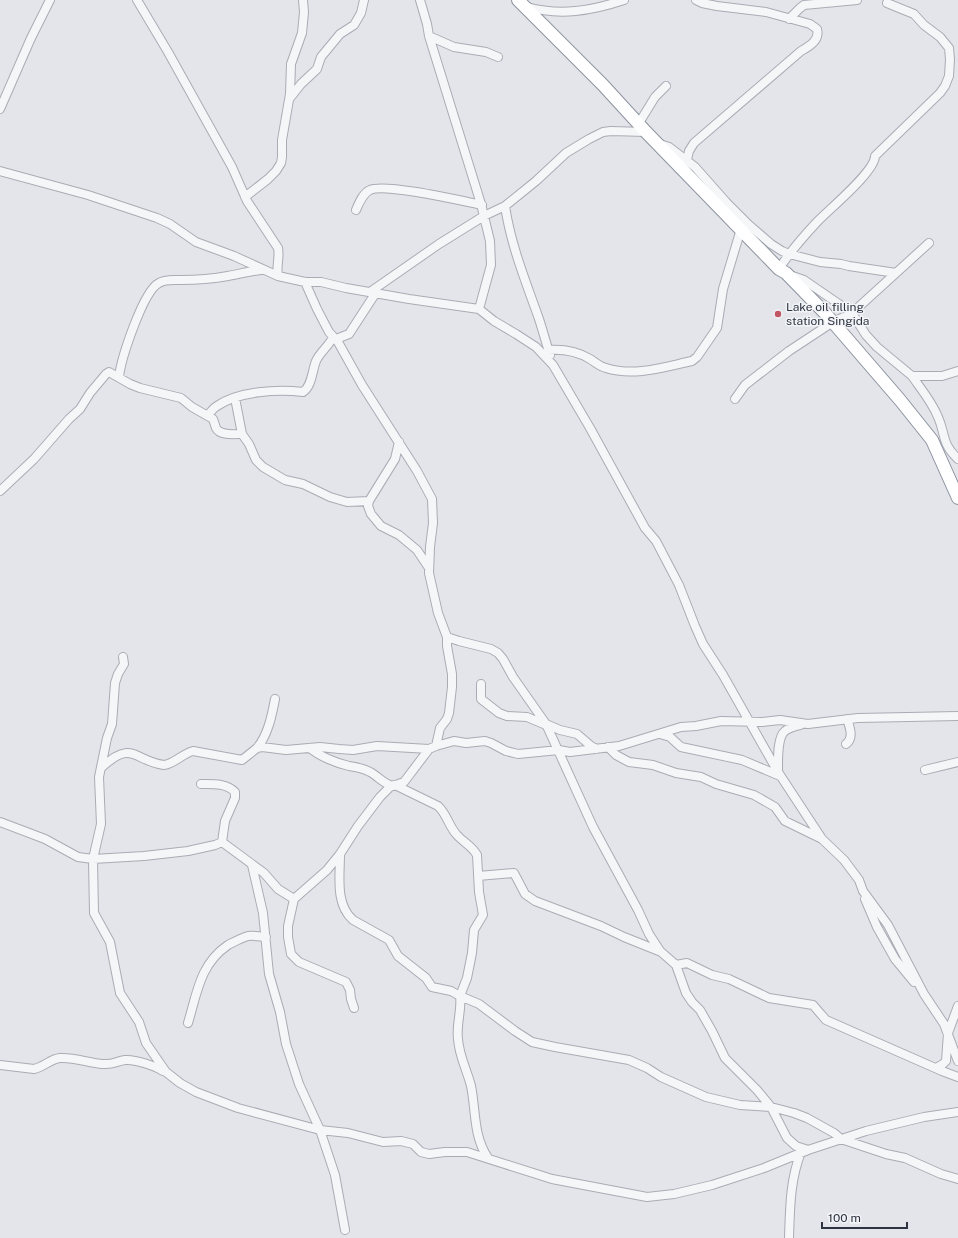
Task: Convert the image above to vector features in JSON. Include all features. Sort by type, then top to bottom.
[{"type":"highway","points":[[521,3],[603,85],[657,143],[833,322],[932,440],[958,498]]},
{"type":"street","points":[[0,109],[31,38],[50,0]]},
{"type":"street","points":[[137,0],[168,52],[232,167],[245,197],[278,248],[280,254],[277,266],[278,276]]},
{"type":"street","points":[[245,197],[268,179],[281,164],[282,140],[290,94],[291,64],[302,33],[304,12],[302,0]]},
{"type":"street","points":[[288,100],[301,84],[317,69],[322,57],[340,34],[354,25],[361,13],[364,0]]},
{"type":"street","points":[[420,0],[429,36],[482,206],[490,241],[491,265],[479,309]]},
{"type":"street","points":[[521,3],[550,12],[560,12],[597,8],[624,0]]},
{"type":"street","points":[[687,160],[689,151],[694,143],[801,51],[813,44],[818,35],[817,29],[810,24],[766,12],[709,4],[696,0]]},
{"type":"street","points":[[789,19],[804,5],[857,0]]},
{"type":"street","points":[[887,3],[914,14],[924,25],[944,41],[949,48],[950,54],[948,81],[940,93],[875,156],[875,160],[867,173],[818,221],[789,254],[782,271],[804,280],[852,313],[866,335],[877,347],[912,376],[935,411],[941,424],[942,435],[948,447],[958,458]]},
{"type":"street","points":[[429,36],[454,47],[486,52],[498,57]]},
{"type":"street","points":[[208,415],[217,406],[235,398],[267,391],[291,390],[303,392],[308,388],[312,370],[317,359],[334,338],[349,334],[372,293],[388,278],[484,216],[505,206],[536,181],[566,153],[589,139],[603,132],[643,128],[646,112],[655,97],[666,86]]},
{"type":"street","points":[[657,143],[669,147],[696,167],[726,202],[738,212],[749,225],[771,244],[789,254],[820,262],[896,273]]},
{"type":"street","points":[[0,171],[88,196],[157,218],[170,224],[196,242],[234,256],[278,276],[306,282],[321,282],[372,293],[479,309],[494,321],[536,347],[553,365]]},
{"type":"street","points":[[356,210],[369,190],[382,189],[440,197],[482,206]]},
{"type":"street","points":[[505,206],[508,226],[519,267],[538,317],[553,365],[590,428],[645,528],[658,545],[679,586],[694,626],[703,644],[750,722],[779,774],[822,839],[844,860],[858,880],[863,891],[895,936],[924,994],[938,1013],[958,1061]]},
{"type":"street","points":[[548,350],[574,352],[606,368],[624,371],[657,369],[692,361],[697,357],[717,328],[724,289],[741,229]]},
{"type":"street","points":[[735,399],[745,385],[789,351],[833,322],[852,313],[929,243]]},
{"type":"street","points":[[119,377],[137,318],[157,283],[168,280],[212,279],[262,270]]},
{"type":"street","points":[[388,278],[386,285],[389,295]]},
{"type":"street","points":[[306,282],[321,318],[399,442],[432,499],[433,523],[429,568],[438,613],[447,637],[447,646],[452,674],[449,714],[440,728],[432,747],[406,780],[385,791],[327,870],[294,899],[288,926],[291,954],[299,962],[346,982],[350,990],[354,1008]]},
{"type":"street","points":[[912,376],[942,376],[958,371]]},
{"type":"street","points":[[0,491],[34,459],[69,419],[80,409],[90,393],[109,372],[140,388],[180,398],[192,407],[213,418],[216,428],[221,432],[242,434]]},
{"type":"street","points":[[235,398],[242,434],[249,444],[256,460],[263,466],[285,480],[315,489],[330,497],[347,502],[369,501]]},
{"type":"street","points":[[399,442],[397,454],[369,501],[368,509],[381,526],[399,536],[420,552],[429,568]]},
{"type":"street","points":[[447,637],[459,642],[491,649],[498,653],[547,725],[599,840],[638,910],[649,934],[660,951],[676,965],[686,993],[700,1010],[725,1058],[757,1090],[771,1107],[787,1138],[796,1146],[805,1151]]},
{"type":"street","points":[[123,657],[124,664],[115,683],[112,720],[102,757],[99,783],[101,824],[93,859],[94,913],[110,942],[120,993],[139,1022],[146,1043],[166,1072]]},
{"type":"street","points":[[481,684],[481,699],[499,713],[507,716],[527,717],[560,730],[577,734],[591,746],[596,748]]},
{"type":"street","points":[[102,767],[118,755],[132,753],[164,765],[186,753],[193,751],[242,760],[257,748],[264,738],[275,699]]},
{"type":"street","points":[[779,774],[780,740],[783,733],[786,730],[803,724],[847,719],[958,716]]},
{"type":"street","points":[[846,744],[849,742],[851,736],[847,719]]},
{"type":"street","points":[[257,748],[286,750],[320,747],[349,750],[383,746],[432,747],[454,741],[466,743],[485,741],[506,751],[518,754],[559,750],[574,752],[619,746],[681,727],[696,726],[721,721],[734,720],[750,722],[780,720],[803,724]]},
{"type":"street","points":[[660,734],[670,737],[681,747],[742,760],[779,774]]},
{"type":"street","points":[[608,747],[616,755],[629,762],[652,765],[676,773],[701,777],[716,784],[754,795],[763,799],[775,808],[787,823],[822,839]]},
{"type":"street","points":[[310,748],[315,752],[335,761],[366,769],[387,785],[394,786],[432,802],[443,810],[456,835],[475,851],[478,865],[483,915],[474,930],[472,953],[467,978],[460,996],[461,1011],[457,1033],[460,1051],[470,1084],[480,1140],[484,1152],[488,1158]]},
{"type":"street","points":[[564,764],[568,756],[574,752]]},
{"type":"street","points":[[925,770],[958,762]]},
{"type":"street","points":[[201,784],[222,785],[235,792],[235,798],[225,821],[222,842]]},
{"type":"street","points":[[0,822],[44,839],[78,857],[93,859],[188,852],[222,842]]},
{"type":"street","points":[[222,842],[252,865],[264,872],[278,889],[294,899]]},
{"type":"street","points":[[340,854],[340,894],[344,909],[353,920],[389,940],[398,956],[426,978],[432,987],[452,991],[479,1004],[532,1042],[629,1060],[647,1068],[661,1077],[706,1097],[740,1105],[771,1107],[807,1118],[842,1139],[886,1154],[905,1158],[941,1174],[958,1179]]},
{"type":"street","points":[[252,865],[263,913],[269,974],[280,1012],[286,1044],[303,1095],[320,1130],[335,1175],[345,1230]]},
{"type":"street","points":[[478,876],[514,873],[525,894],[535,901],[601,926],[660,951]]},
{"type":"street","points":[[188,1023],[203,974],[210,961],[222,950],[239,939],[253,935],[266,937]]},
{"type":"street","points":[[676,965],[687,963],[712,975],[729,979],[769,998],[813,1005],[826,1020],[958,1077]]},
{"type":"street","points":[[936,1068],[946,1061],[948,1034],[958,1006]]},
{"type":"street","points":[[0,1064],[40,1068],[59,1058],[102,1064],[117,1063],[126,1060],[149,1064],[166,1072],[180,1083],[196,1092],[222,1102],[320,1130],[348,1133],[383,1142],[401,1141],[413,1144],[421,1152],[429,1154],[467,1152],[552,1179],[627,1194],[655,1197],[712,1185],[764,1168],[805,1151],[842,1139],[924,1117],[958,1111]]},
{"type":"street","points":[[789,1238],[790,1205],[795,1167],[805,1151]]},
{"type":"place","name":"Lake oil filling station Singida","points":[[778,314]]}]
